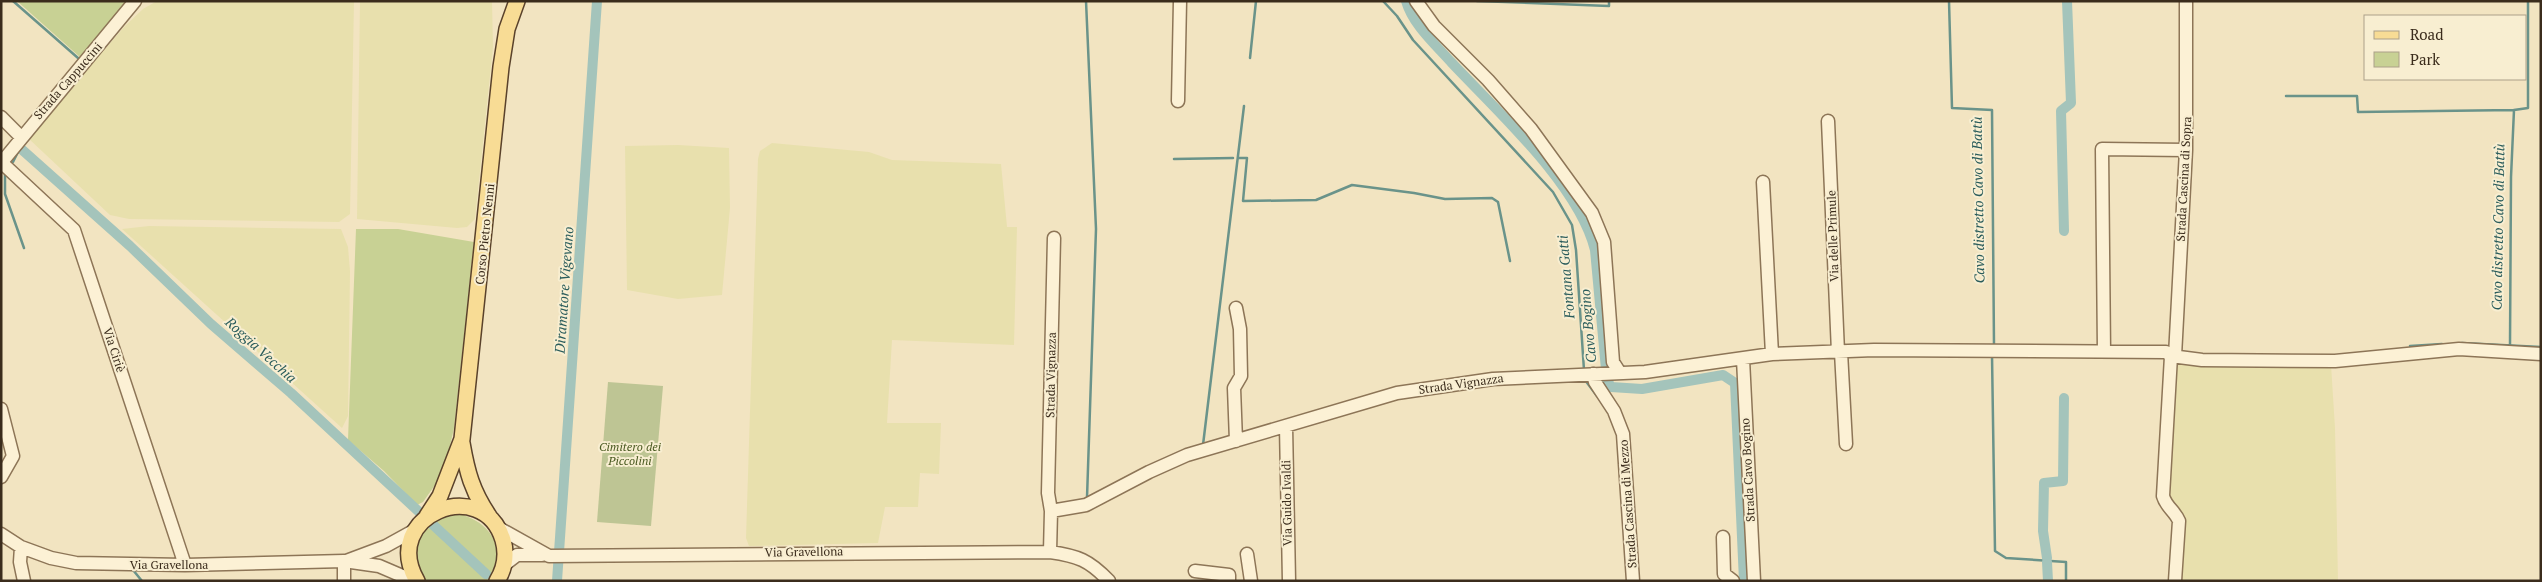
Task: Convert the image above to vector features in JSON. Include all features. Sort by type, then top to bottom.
[{"type":"main road","name":"Corso Pietro Nenni","points":[[415,581],[409,551],[423,521],[440,496],[462,440],[507,29],[505,1]]},
{"type":"main road","name":"Corso Pietro Nenni","points":[[507,29],[517,1]]},
{"type":"main road","name":"Corso Pietro Nenni","points":[[462,440],[468,475],[478,499],[495,525],[504,546],[503,574]]},
{"type":"main road","points":[[423,521],[438,510],[461,506],[473,509],[495,525]]},
{"type":"street","name":"Strada Cappuccini","points":[[1,162],[136,1]]},
{"type":"street","points":[[1178,101],[1180,1]]},
{"type":"street","name":"Strada Cascina di Mezzo","points":[[1416,1],[1434,26],[1531,129],[1592,213],[1604,242],[1613,362],[1599,374],[1595,382],[1614,410],[1623,434],[1633,581]]},
{"type":"street","name":"Strada Cascina di Sopra","points":[[2175,581],[2180,521],[2176,513],[2165,503],[2163,496],[2186,150],[2186,1]]},
{"type":"street","points":[[1,117],[21,137]]},
{"type":"street","name":"Via delle Primule","points":[[1828,121],[1846,444]]},
{"type":"street","points":[[2104,352],[2102,149],[2186,150]]},
{"type":"street","name":"Via Ciriè","points":[[1,162],[74,230],[185,565]]},
{"type":"street","points":[[1763,182],[1772,354]]},
{"type":"street","name":"Strada Vignazza","points":[[1050,552],[1051,511],[1048,493],[1054,238]]},
{"type":"street","points":[[1236,308],[1240,328],[1241,376],[1234,388],[1236,441]]},
{"type":"street","name":"Strada Vignazza","points":[[1051,511],[1086,505],[1149,472],[1187,455],[1397,393],[1492,379],[1645,372],[1772,354],[1840,352],[2166,352],[2173,356],[2202,360],[2335,362],[2459,349],[2541,354]]},
{"type":"street","name":"Strada Cavo Bogino","points":[[1743,359],[1754,581]]},
{"type":"street","points":[[1,477],[13,456],[2,412]]},
{"type":"street","name":"Via Guido Ivaldi","points":[[1286,426],[1289,581]]},
{"type":"street","name":"Via Gravellona","points":[[344,561],[386,546],[423,521]]},
{"type":"street","name":"Via Gravellona","points":[[495,525],[549,556],[848,552],[1050,552],[1080,558],[1098,569],[1109,581]]},
{"type":"street","name":"Via Gravellona","points":[[1,534],[18,546],[51,558],[76,563],[185,565],[344,561],[379,566],[415,581]]},
{"type":"street","points":[[1723,537],[1724,574],[1733,581]]},
{"type":"street","points":[[1,546],[18,546],[24,581]]},
{"type":"street","points":[[1247,554],[1251,581]]},
{"type":"street","points":[[503,574],[517,555],[549,556]]},
{"type":"street","points":[[344,561],[344,581]]},
{"type":"street","points":[[1195,571],[1229,575],[1229,581]]},
{"type":"shaded area","points":[[157,1],[354,1],[350,214],[339,222],[129,219],[110,215],[28,138],[125,26],[143,9]]},
{"type":"shaded area","points":[[360,1],[492,1],[493,47],[475,219],[467,227],[457,228],[357,219]]},
{"type":"shaded area","points":[[772,143],[869,152],[892,160],[1001,164],[1007,227],[1017,227],[1014,345],[892,340],[887,423],[941,423],[939,474],[920,473],[918,507],[885,507],[878,543],[749,546],[746,538],[758,159],[760,151]]},
{"type":"shaded area","points":[[678,145],[729,148],[730,208],[722,295],[678,299],[627,290],[625,146]]},
{"type":"shaded area","points":[[149,226],[341,229],[348,247],[350,271],[348,416],[342,428],[122,229]]},
{"type":"shaded area","points":[[2177,362],[2331,365],[2335,428],[2338,581],[2179,581],[2183,516],[2168,499]]},
{"type":"green space","points":[[17,1],[130,1],[81,58]]},
{"type":"green space","points":[[356,229],[398,229],[474,242],[454,428],[447,459],[435,485],[423,502],[417,505],[384,471],[348,440]]},
{"type":"green space","name":"Cimitero dei Piccolini","points":[[608,382],[663,386],[651,526],[597,522]]},
{"type":"green space","points":[[456,513],[479,522],[493,538],[496,558],[493,569],[487,581],[424,581],[414,554],[414,545],[417,538],[421,531],[433,521]]},
{"type":"waterway","points":[[13,1],[78,58]]},
{"type":"waterway","name":"Diramatore Vigevano","points":[[557,581],[597,1]]},
{"type":"waterway","points":[[1086,1],[1096,229],[1087,498]]},
{"type":"waterway","points":[[1250,58],[1256,1]]},
{"type":"waterway","name":"Fontana Gatti","points":[[1383,1],[1397,16],[1413,40],[1553,192],[1572,225],[1576,250],[1584,370]]},
{"type":"waterway","name":"Cavo Bogino","points":[[1406,1],[1409,10],[1425,34],[1513,126],[1555,175],[1586,225],[1595,250],[1607,380],[1611,387],[1642,389],[1723,375],[1735,383],[1744,581]]},
{"type":"waterway","name":"Cavo distretto Cavo di Battù","points":[[1477,1],[1609,6],[1609,1]]},
{"type":"waterway","name":"Cavo distretto Cavo di Battù","points":[[1949,1],[1952,108],[1992,110],[1994,345]]},
{"type":"waterway","name":"Cavo distretto Cavo di Battù","points":[[2064,231],[2061,111],[2071,103],[2067,1]]},
{"type":"waterway","name":"Cavo distretto Cavo di Battù","points":[[2510,345],[2511,177],[2514,110],[2528,108],[2528,1]]},
{"type":"waterway","name":"Cavo distretto Cavo di Battù","points":[[2286,96],[2357,96],[2358,112],[2514,110]]},
{"type":"waterway","points":[[1203,445],[1244,106]]},
{"type":"waterway","name":"Roggia Vecchia","points":[[19,147],[130,246],[211,324],[291,393],[486,574]]},
{"type":"waterway","name":"Cavo distretto Cavo di Battù","points":[[13,162],[19,150]]},
{"type":"waterway","points":[[1174,159],[1233,158]]},
{"type":"waterway","points":[[1239,158],[1247,158],[1243,201],[1316,200],[1352,185],[1445,199],[1492,198],[1498,202],[1510,261]]},
{"type":"waterway","name":"Cavo distretto Cavo di Battù","points":[[5,174],[5,194],[24,248]]},
{"type":"waterway","name":"Cavo distretto Cavo di Battù","points":[[2462,343],[2541,347]]},
{"type":"waterway","name":"Cavo distretto Cavo di Battù","points":[[2410,346],[2442,344]]},
{"type":"waterway","name":"Cavo distretto Cavo di Battù","points":[[1992,355],[1995,551],[2006,558],[2066,562],[2066,581]]},
{"type":"waterway","name":"Fontana Gatti","points":[[1585,380],[1597,396]]},
{"type":"waterway","name":"Cavo distretto Cavo di Battù","points":[[2047,558],[2043,531],[2044,483],[2063,481],[2064,398]]},
{"type":"waterway","name":"Cavo distretto Cavo di Battù","points":[[2047,562],[2048,581]]},
{"type":"waterway","name":"Cavo distretto Cavo di Battù","points":[[133,570],[142,581]]}]
